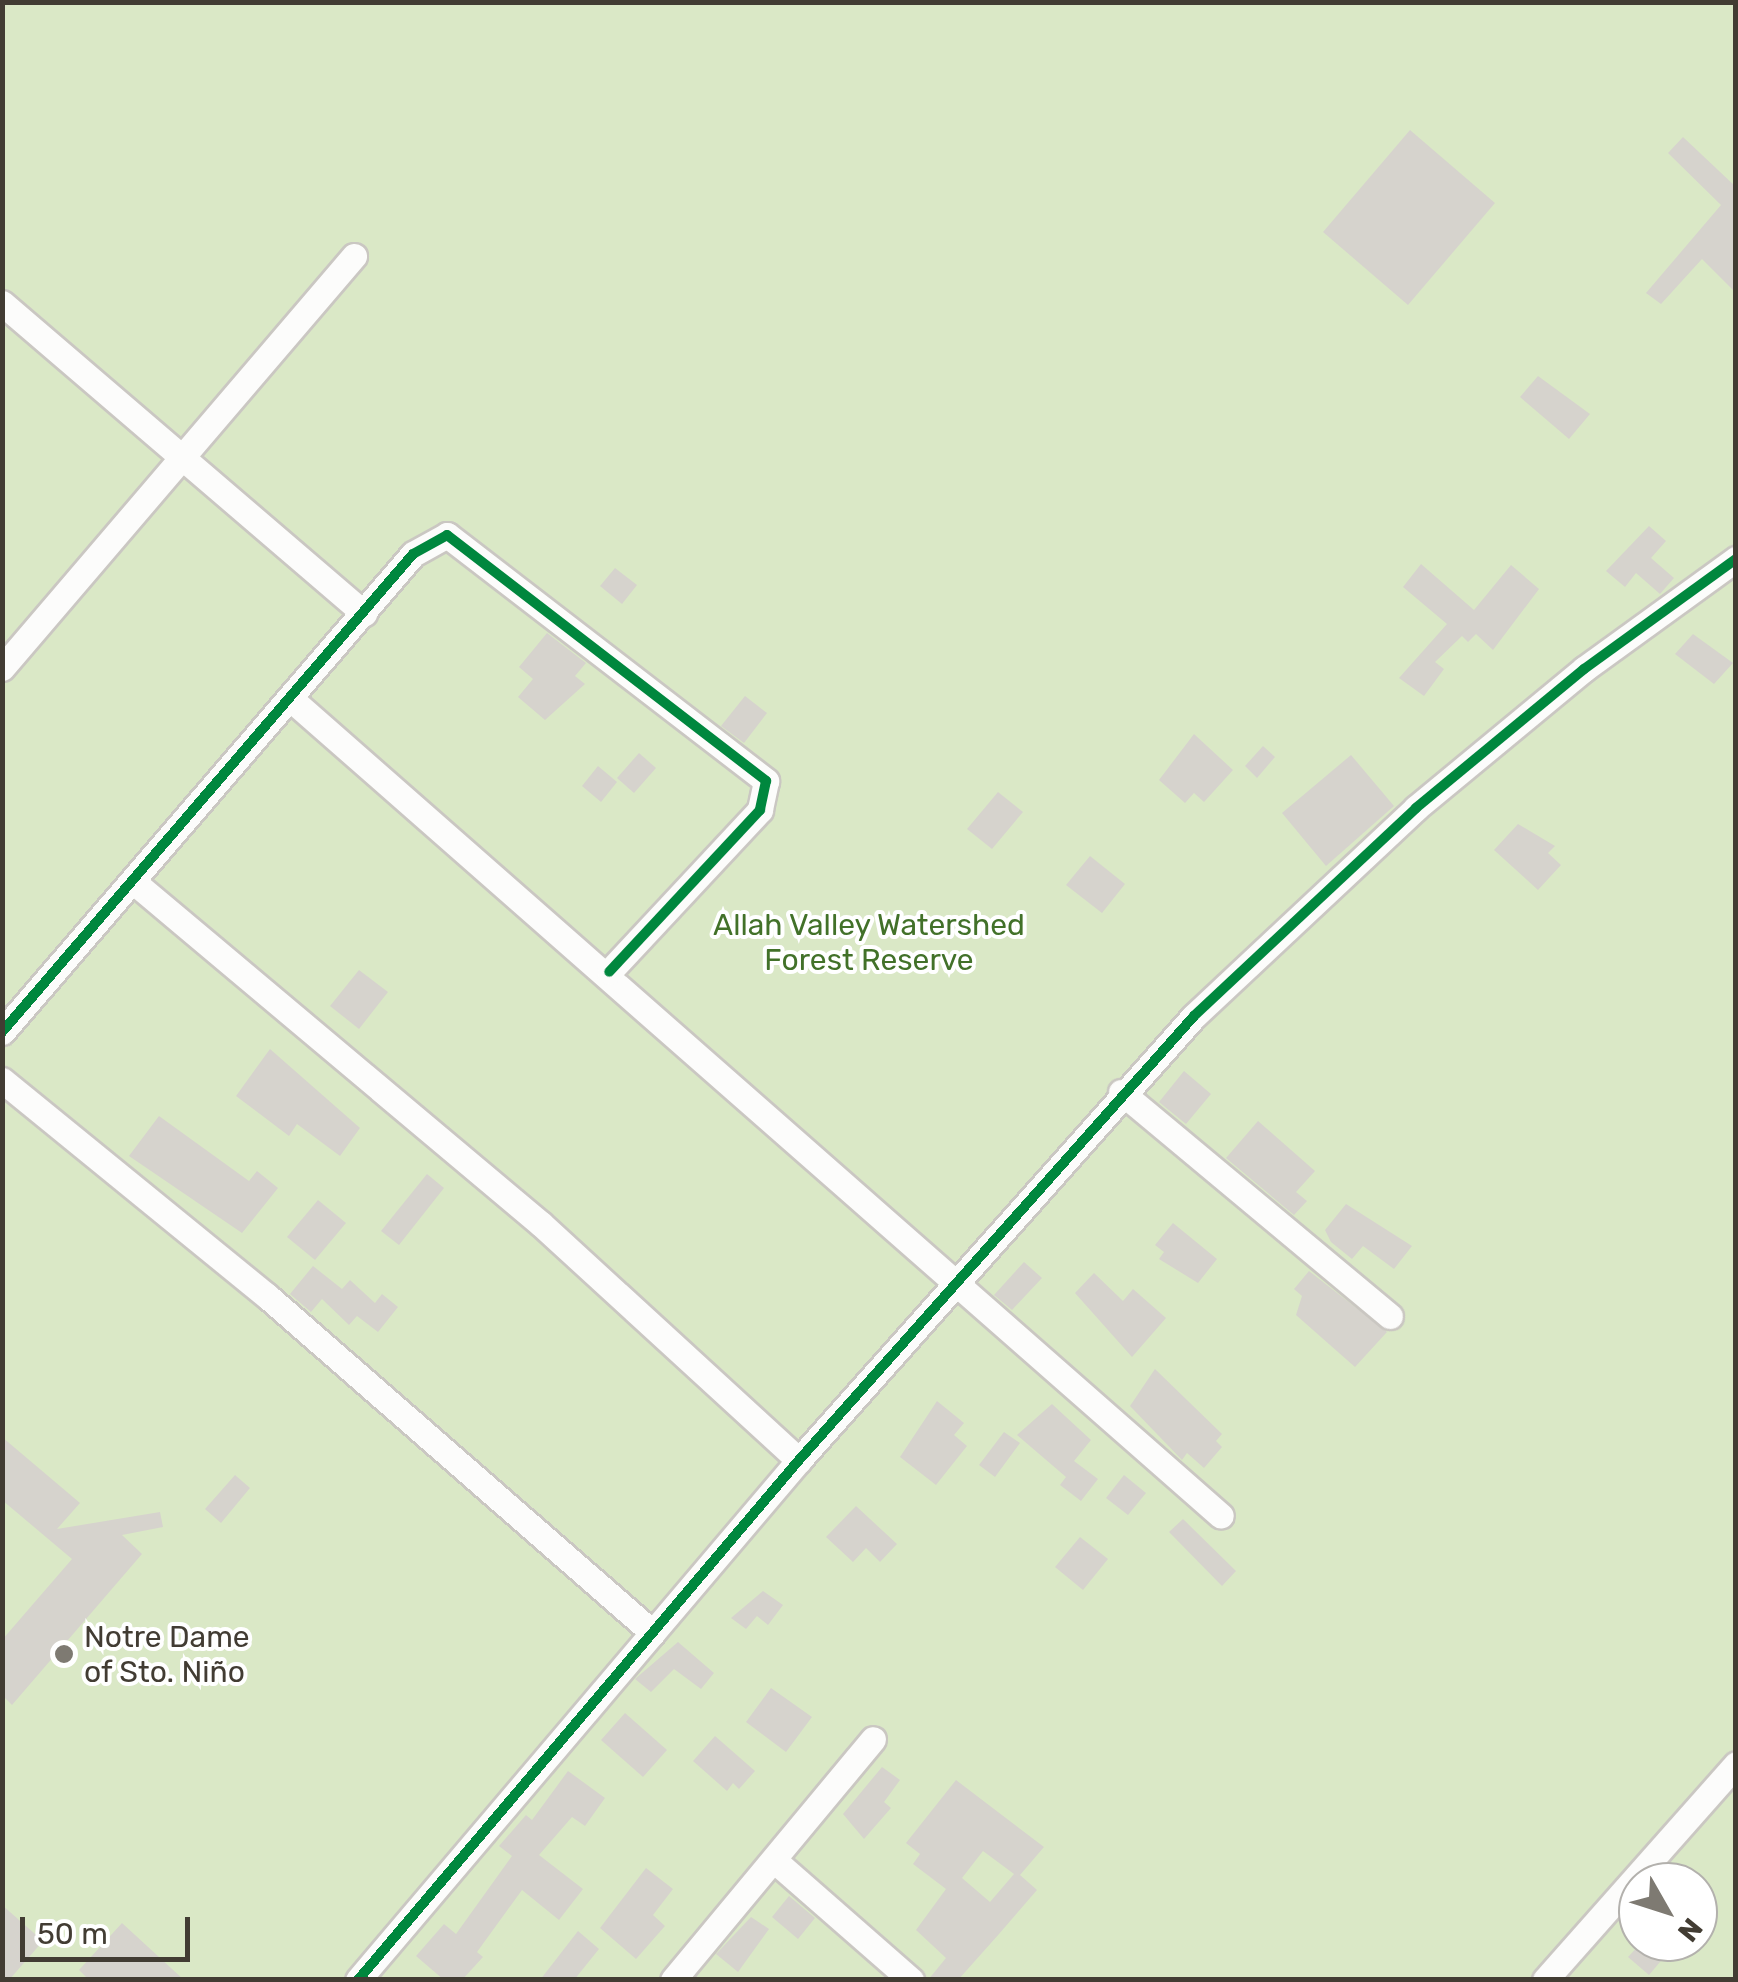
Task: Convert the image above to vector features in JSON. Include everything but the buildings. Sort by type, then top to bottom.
[{"type":"street","points":[[2,668],[354,256]]},
{"type":"street","points":[[2,304],[364,613]]},
{"type":"street","points":[[2,1032],[135,883],[413,554],[447,535],[462,541],[758,768],[767,796],[760,810],[609,972]]},
{"type":"street","points":[[358,1980],[799,1460],[1122,1092],[1416,808],[1584,669],[1736,558]]},
{"type":"street","points":[[292,700],[609,972],[1221,1516]]},
{"type":"street","points":[[135,883],[541,1224],[799,1460]]},
{"type":"street","points":[[2,1080],[266,1296],[654,1634]]},
{"type":"street","points":[[1122,1092],[1390,1316]]},
{"type":"street","points":[[673,1980],[873,1739]]},
{"type":"street","points":[[1545,1980],[1736,1764]]},
{"type":"street","points":[[775,1861],[912,1980]]},
{"type":"green space","name":"Allah Valley Watershed Forest Reserve","points":[[3,3],[1735,3],[1735,1979],[3,1980]]},
{"type":"cycle path","points":[[2,1032],[413,554],[447,535],[766,781],[760,810],[609,972]]},
{"type":"cycle path","points":[[358,1980],[799,1460],[1194,1016],[1416,808],[1584,669],[1736,559]]},
{"type":"place","name":"Notre Dame of Sto. Niño","points":[[64,1654]]}]
